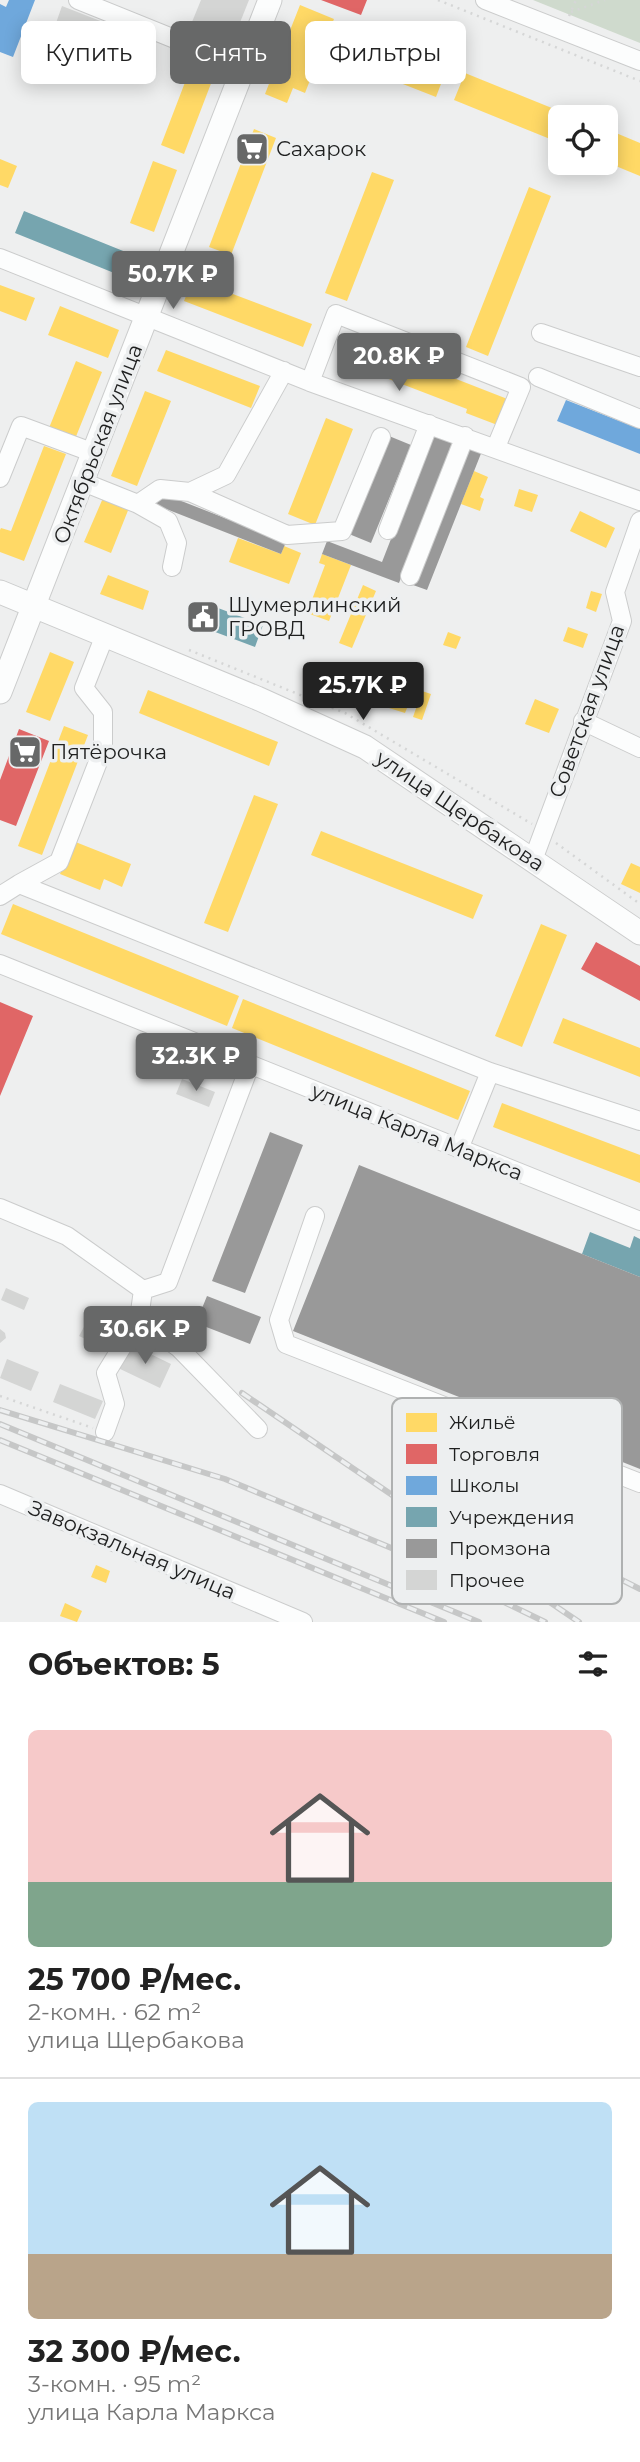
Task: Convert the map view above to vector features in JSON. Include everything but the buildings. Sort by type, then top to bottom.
[{"type":"main road","name":"Октябрьская улица","points":[[262,21],[270,0]]},
{"type":"main road","name":"Октябрьская улица","points":[[0,692],[237,84]]},
{"type":"main road","name":"улица Щербакова","points":[[0,592],[257,698],[365,747],[640,933]]},
{"type":"street","points":[[78,0],[170,37]]},
{"type":"street","points":[[485,0],[640,61]]},
{"type":"street","points":[[0,258],[310,382],[640,501]]},
{"type":"street","points":[[310,382],[336,314],[522,387],[496,447]]},
{"type":"street","points":[[541,333],[640,367]]},
{"type":"street","points":[[190,492],[226,475],[284,372]]},
{"type":"street","points":[[538,377],[640,419]]},
{"type":"street","points":[[388,530],[429,424]]},
{"type":"street","points":[[0,478],[21,426],[94,453]]},
{"type":"street","points":[[410,576],[465,436]]},
{"type":"street","points":[[138,504],[160,489],[190,492],[287,535],[342,531],[381,437]]},
{"type":"street","points":[[83,482],[138,504],[168,521],[177,543],[172,567]]},
{"type":"street","name":"Советская улица","points":[[533,860],[622,621],[615,592],[640,521]]},
{"type":"street","points":[[0,896],[59,862],[103,749],[103,712],[84,688],[105,635]]},
{"type":"street","points":[[583,722],[640,748]]},
{"type":"street","points":[[19,884],[489,1072],[640,1121]]},
{"type":"street","name":"улица Карла Маркса","points":[[0,964],[640,1221]]},
{"type":"street","points":[[143,1290],[168,1282],[250,1065]]},
{"type":"street","points":[[459,1149],[489,1072]]},
{"type":"street","points":[[0,1208],[66,1236],[143,1290]]},
{"type":"street","points":[[315,1216],[279,1320],[286,1344],[424,1398]]},
{"type":"street","points":[[105,1432],[116,1404],[106,1373],[139,1319],[143,1290]]},
{"type":"street","points":[[139,1319],[179,1348],[258,1429]]},
{"type":"street","points":[[622,1476],[640,1483]]},
{"type":"street","name":"Завокзальная улица","points":[[0,1494],[303,1622]]},
{"type":"path","points":[[438,0],[640,80]]},
{"type":"path","points":[[571,12],[605,0]]},
{"type":"path","points":[[0,1396],[105,1432]]},
{"type":"shaded area","points":[[533,0],[640,0],[640,43]]},
{"type":"railway","points":[[242,1393],[392,1495]]},
{"type":"railway","points":[[0,1410],[225,1479],[392,1548]]},
{"type":"railway","points":[[0,1424],[392,1586]]},
{"type":"railway","points":[[0,1440],[392,1601]]},
{"type":"railway","points":[[622,1580],[640,1589]]},
{"type":"railway","points":[[400,1604],[444,1622]]},
{"type":"railway","points":[[435,1604],[479,1622]]},
{"type":"railway","points":[[508,1604],[545,1622]]},
{"type":"railway","points":[[553,1604],[579,1622]]},
{"type":"place","name":"Сахарок","points":[[252,149]]},
{"type":"place","name":"Шумерлинский ГРОВД","points":[[203,617]]},
{"type":"place","name":"Пятёрочка","points":[[25,752]]}]
